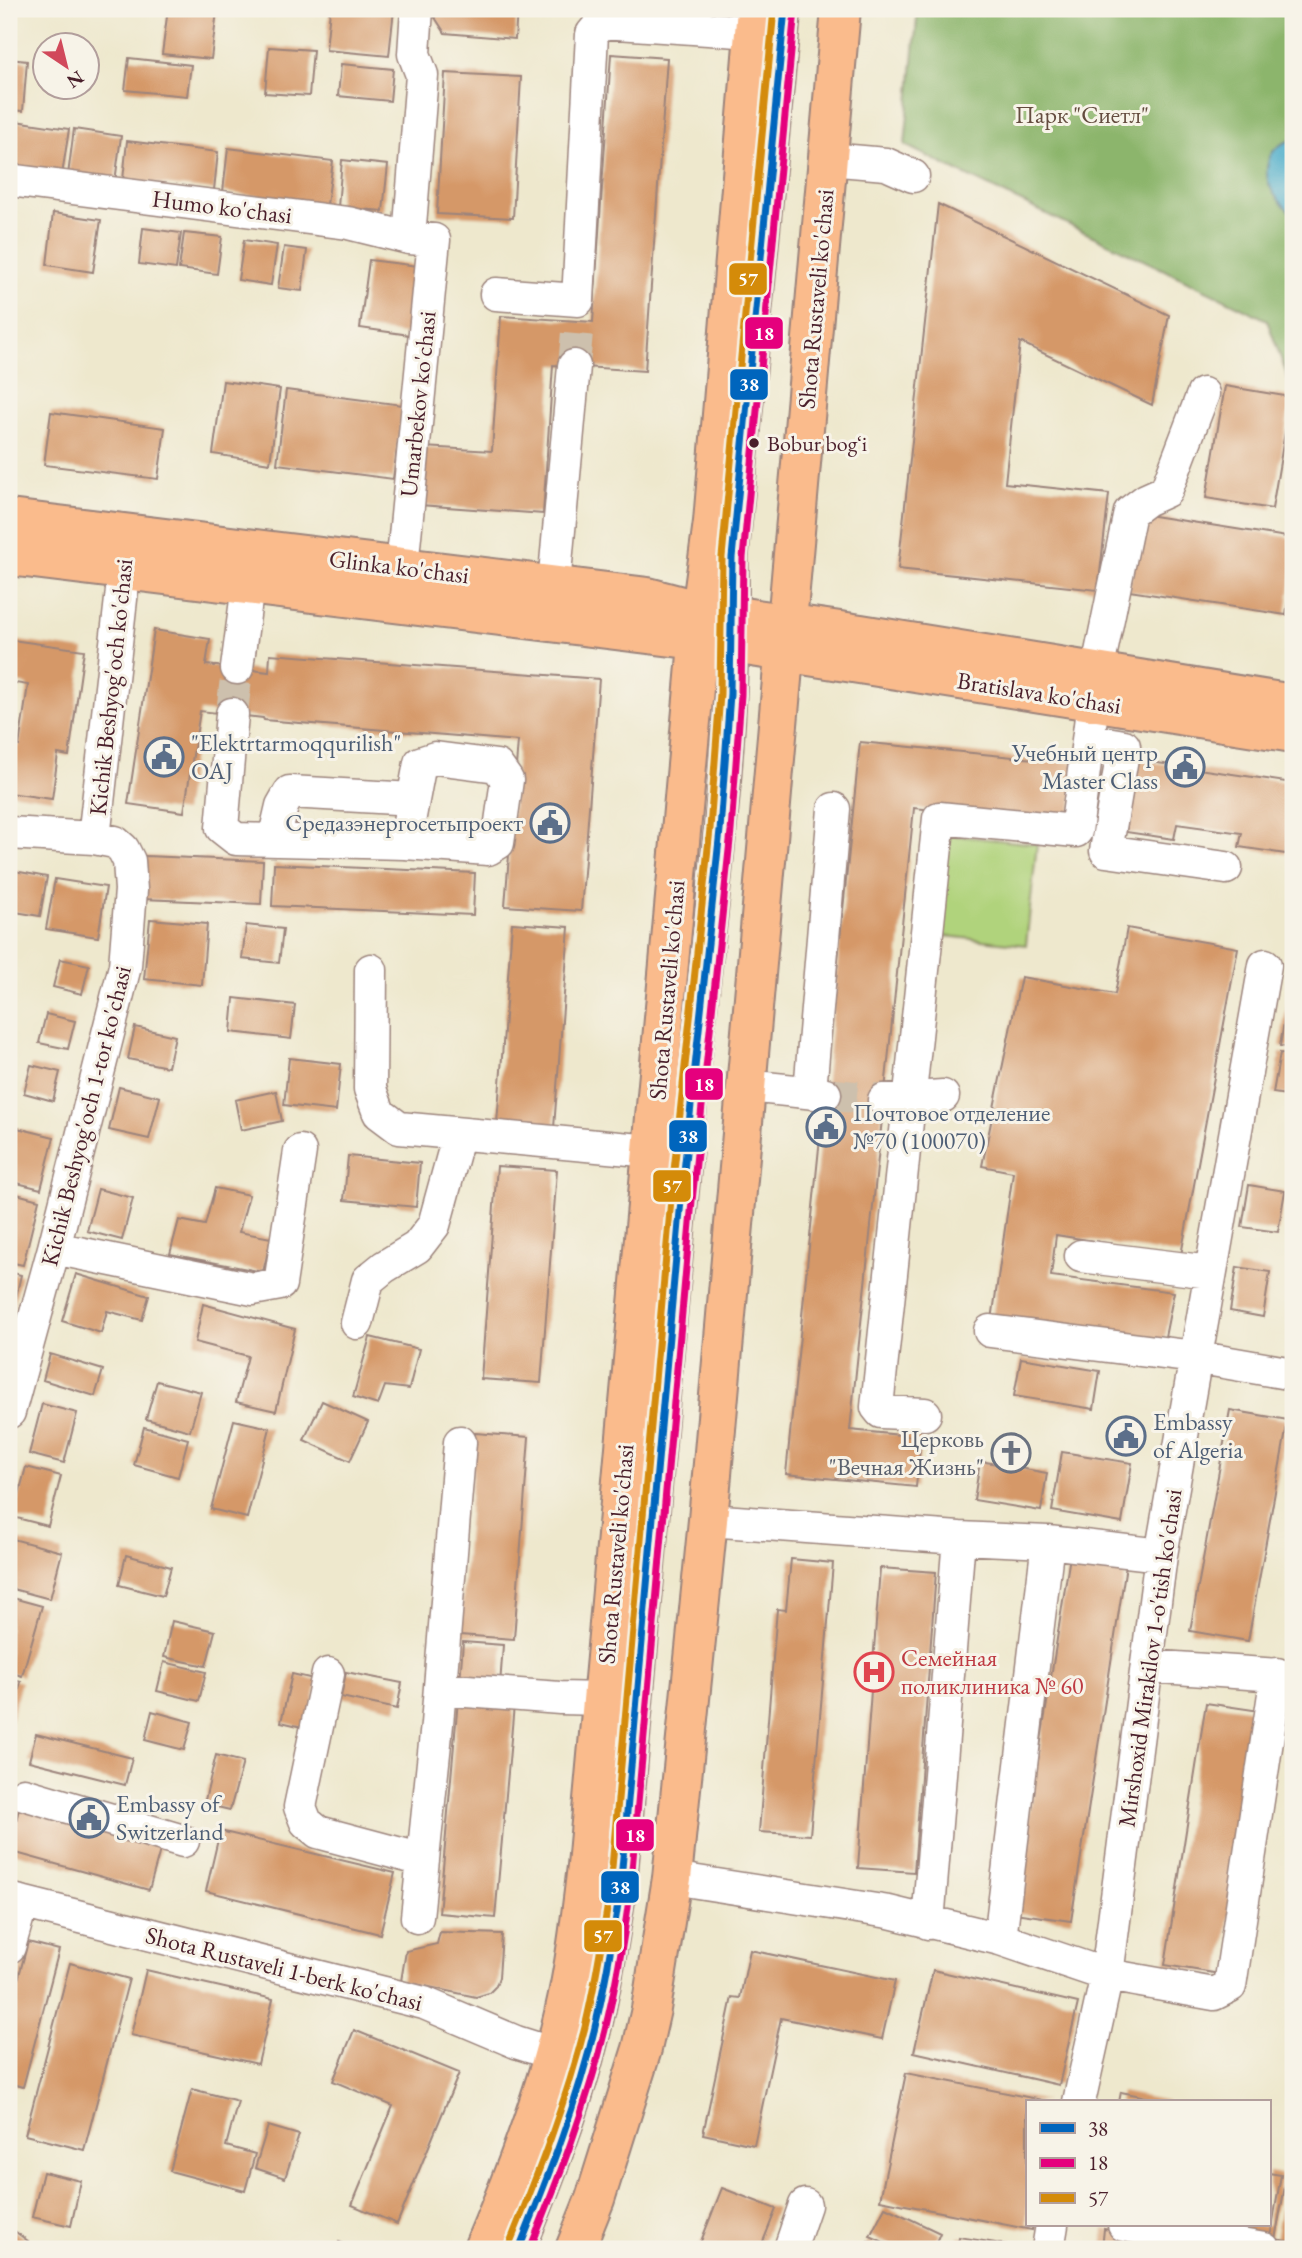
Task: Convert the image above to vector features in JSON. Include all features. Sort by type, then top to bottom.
[{"type":"main road","name":"Shota Rustaveli ko'chasi","points":[[575,2249],[595,2199],[642,2049],[672,1878],[708,1520],[841,9]]},
{"type":"main road","name":"Shota Rustaveli ko'chasi","points":[[483,2249],[544,2091],[564,2017],[578,1942],[603,1699],[652,1151],[727,630],[713,522],[755,20]]},
{"type":"main road","name":"Glinka ko'chasi","points":[[9,519],[248,585],[727,630],[786,639]]},
{"type":"main road","name":"Glinka ko'chasi","points":[[9,556],[127,552],[402,567],[648,597],[727,630]]},
{"type":"main road","name":"Bratislava ko'chasi","points":[[786,639],[1096,687],[1293,704]]},
{"type":"main road","name":"Bratislava ko'chasi","points":[[1096,687],[1293,733]]},
{"type":"street","name":"Umarbekov ko'chasi","points":[[402,567],[422,239],[422,75],[414,54],[417,9]]},
{"type":"street","points":[[519,2249],[549,2176],[591,2047],[610,1958],[620,1891],[691,1100],[726,774],[727,630],[732,558],[785,9]]},
{"type":"street","points":[[537,2249],[571,2164],[599,2077],[622,1977],[634,1889],[738,766],[727,630],[746,561],[793,9]]},
{"type":"street","points":[[496,294],[578,310],[592,34],[596,27],[602,22],[755,20]]},
{"type":"street","points":[[828,159],[886,164],[913,176]]},
{"type":"street","name":"Humo ko'chasi","points":[[9,180],[348,223],[422,239]]},
{"type":"street","points":[[554,585],[574,366]]},
{"type":"street","points":[[925,1414],[881,1412],[877,1408],[897,1099],[939,818],[1076,831],[1096,687],[1130,512],[1146,500],[1166,491],[1203,394]]},
{"type":"street","name":"Kichik Beshyog'och ko'chasi","points":[[9,833],[94,838],[127,552]]},
{"type":"street","points":[[237,668],[248,585]]},
{"type":"street","points":[[232,714],[222,828],[236,839],[405,843],[488,849],[498,843],[507,780],[497,766],[435,758],[420,763],[405,843]]},
{"type":"street","points":[[1088,740],[1124,746],[1106,851],[1226,868]]},
{"type":"street","points":[[274,840],[282,806],[290,792],[413,799]]},
{"type":"street","points":[[747,1086],[817,1092],[834,809]]},
{"type":"street","name":"Kichik Beshyog'och 1-tor ko'chasi","points":[[9,1412],[54,1248],[125,966],[132,875],[129,861],[123,849],[115,842],[94,838]]},
{"type":"street","name":"Mirshoxid Mirakilov 1-o'tish ko'chasi","points":[[1079,2100],[1107,1975],[1161,1555],[1265,965]]},
{"type":"street","points":[[371,970],[370,1089],[379,1113],[399,1128],[652,1151]]},
{"type":"street","points":[[897,1099],[943,1096]]},
{"type":"street","points":[[357,1323],[368,1280],[417,1247],[434,1225],[458,1134]]},
{"type":"street","points":[[54,1248],[253,1289],[280,1284],[300,1151]]},
{"type":"street","points":[[1081,1256],[1210,1272]]},
{"type":"street","points":[[990,1331],[1195,1357],[1293,1374]]},
{"type":"street","points":[[417,1917],[440,1689],[460,1442]]},
{"type":"street","points":[[708,1520],[1048,1542],[1161,1555]]},
{"type":"street","points":[[928,1923],[959,1538]]},
{"type":"street","points":[[1000,1939],[1048,1542]]},
{"type":"street","points":[[672,1878],[889,1912],[1000,1939],[1107,1975],[1214,1994],[1230,1986],[1285,1675],[1147,1666]]},
{"type":"street","points":[[328,1674],[300,1807],[306,1822],[318,1832],[423,1860]]},
{"type":"street","points":[[440,1689],[603,1699]]},
{"type":"street","points":[[24,1794],[183,1841]]},
{"type":"street","points":[[9,1947],[15,1900]]},
{"type":"street","name":"Shota Rustaveli 1-berk ko'chasi","points":[[15,1900],[424,2003],[516,2042],[554,2054]]},
{"type":"street","points":[[790,2249],[805,2205]]},
{"type":"street","points":[[1048,2249],[1052,2226]]},
{"type":"street","points":[[1130,2226],[1264,2249]]},
{"type":"green space","name":"Парк \"Сиетл\"","points":[[918,9],[1293,9],[1293,392],[1267,320],[905,145]]},
{"type":"green space","points":[[940,834],[1037,844],[1026,945],[928,934]]},
{"type":"water","points":[[1293,140],[1293,215],[1274,194],[1267,177],[1267,168],[1268,161],[1277,148]]},
{"type":"building","points":[[168,9],[217,11],[211,59],[162,54]]},
{"type":"building","points":[[330,9],[394,9],[389,56],[326,50]]},
{"type":"building","points":[[434,9],[517,9],[515,39],[445,33],[434,16]]},
{"type":"building","points":[[269,47],[313,50],[309,96],[265,93]]},
{"type":"building","points":[[611,54],[667,58],[645,371],[553,365],[543,514],[420,505],[424,447],[492,451],[501,316],[593,322]]},
{"type":"building","points":[[129,58],[191,65],[187,96],[125,90]]},
{"type":"building","points":[[9,59],[27,61],[23,111],[9,110]]},
{"type":"building","points":[[341,64],[393,69],[390,101],[338,96]]},
{"type":"building","points":[[445,73],[521,77],[513,218],[437,214]]},
{"type":"building","points":[[9,120],[69,129],[62,175],[9,167]]},
{"type":"building","points":[[74,129],[121,136],[115,182],[68,175]]},
{"type":"building","points":[[127,141],[218,152],[214,190],[123,180]]},
{"type":"building","points":[[228,148],[333,161],[327,205],[223,192]]},
{"type":"building","points":[[342,160],[388,165],[383,211],[338,207]]},
{"type":"building","points":[[938,204],[1169,315],[1152,405],[1020,342],[1005,483],[1109,494],[1098,590],[898,569]]},
{"type":"building","points":[[9,210],[14,211],[10,234],[9,234]]},
{"type":"building","points":[[53,213],[101,220],[93,272],[47,265]]},
{"type":"building","points":[[143,228],[181,233],[176,269],[139,264]]},
{"type":"building","points":[[184,233],[222,237],[217,274],[179,269]]},
{"type":"building","points":[[244,240],[277,245],[271,285],[238,280]]},
{"type":"building","points":[[284,247],[307,250],[302,291],[278,288]]},
{"type":"building","points":[[369,260],[419,266],[410,335],[360,328]]},
{"type":"building","points":[[223,381],[280,389],[270,463],[213,454]]},
{"type":"building","points":[[1225,386],[1291,397],[1272,509],[1206,498]]},
{"type":"building","points":[[286,390],[403,405],[393,479],[277,464]]},
{"type":"building","points":[[51,412],[165,428],[158,479],[44,465]]},
{"type":"building","points":[[1141,514],[1293,538],[1293,565],[1286,615],[1129,591]]},
{"type":"building","points":[[154,630],[210,639],[206,665],[269,672],[270,654],[599,679],[581,911],[505,906],[518,741],[264,720],[200,711],[184,812],[128,804]]},
{"type":"building","points":[[12,640],[84,650],[69,756],[58,754],[52,799],[9,793],[9,744],[19,746],[28,685],[9,682]]},
{"type":"building","points":[[860,742],[1076,763],[1070,823],[914,808],[850,1430],[921,1437],[916,1487],[786,1474]]},
{"type":"building","points":[[1137,760],[1293,783],[1286,854],[1239,847],[1242,833],[1177,824],[1174,839],[1126,832]]},
{"type":"building","points":[[145,856],[263,861],[261,904],[143,899]]},
{"type":"building","points":[[274,864],[475,873],[473,915],[272,906]]},
{"type":"building","points":[[9,870],[47,877],[40,916],[9,911]]},
{"type":"building","points":[[55,879],[106,887],[98,937],[46,929]]},
{"type":"building","points":[[150,919],[207,924],[202,985],[144,979]]},
{"type":"building","points":[[512,923],[569,927],[554,1128],[497,1124]]},
{"type":"building","points":[[246,925],[283,929],[279,963],[242,959]]},
{"type":"building","points":[[1127,928],[1238,948],[1181,1255],[1056,1235],[1051,1276],[1174,1292],[1164,1342],[992,1320],[1013,1172],[982,1166],[1021,977],[1115,994]]},
{"type":"building","points":[[60,959],[89,965],[82,994],[53,987]]},
{"type":"building","points":[[1293,974],[1293,1048],[1280,1046]]},
{"type":"building","points":[[234,998],[295,1005],[291,1039],[231,1032]]},
{"type":"building","points":[[46,1014],[75,1021],[68,1049],[39,1043]]},
{"type":"building","points":[[135,1027],[175,1036],[168,1067],[128,1059]]},
{"type":"building","points":[[1280,1053],[1293,1055],[1293,1096],[1273,1093]]},
{"type":"building","points":[[289,1058],[341,1064],[336,1111],[284,1105]]},
{"type":"building","points":[[31,1065],[60,1072],[53,1101],[24,1093]]},
{"type":"building","points":[[119,1087],[160,1097],[149,1139],[109,1130]]},
{"type":"building","points":[[276,1091],[282,1121],[241,1130],[235,1100]]},
{"type":"building","points":[[9,1126],[54,1137],[41,1189],[9,1181]]},
{"type":"building","points":[[348,1156],[420,1163],[416,1207],[344,1200]]},
{"type":"building","points":[[497,1166],[557,1170],[541,1383],[481,1379]]},
{"type":"building","points":[[1249,1185],[1285,1191],[1278,1232],[1242,1227]]},
{"type":"building","points":[[215,1188],[249,1195],[239,1232],[271,1238],[263,1272],[170,1254],[179,1220],[205,1225]]},
{"type":"building","points":[[98,1189],[133,1198],[122,1240],[87,1231]]},
{"type":"building","points":[[9,1192],[39,1200],[23,1265],[9,1262]]},
{"type":"building","points":[[1237,1267],[1270,1272],[1263,1317],[1230,1311]]},
{"type":"building","points":[[9,1272],[21,1275],[10,1323],[9,1322]]},
{"type":"building","points":[[76,1274],[149,1296],[142,1320],[107,1311],[101,1333],[62,1321]]},
{"type":"building","points":[[203,1304],[295,1329],[276,1411],[236,1402],[248,1356],[195,1342]]},
{"type":"building","points":[[370,1337],[419,1349],[409,1389],[385,1386],[378,1405],[353,1397]]},
{"type":"building","points":[[50,1354],[103,1370],[95,1396],[43,1380]]},
{"type":"building","points":[[1021,1358],[1100,1371],[1094,1409],[1014,1396]]},
{"type":"building","points":[[157,1381],[201,1392],[190,1431],[146,1419]]},
{"type":"building","points":[[322,1401],[368,1422],[350,1461],[304,1440]]},
{"type":"building","points":[[42,1404],[77,1413],[64,1463],[29,1454]]},
{"type":"building","points":[[1230,1410],[1288,1420],[1248,1641],[1190,1631]]},
{"type":"building","points":[[234,1420],[270,1428],[247,1518],[211,1509]]},
{"type":"building","points":[[144,1427],[188,1439],[178,1477],[134,1465]]},
{"type":"building","points":[[475,1433],[529,1437],[514,1639],[460,1635]]},
{"type":"building","points":[[1062,1452],[1132,1463],[1122,1523],[1052,1511]]},
{"type":"building","points":[[980,1461],[1047,1473],[1041,1511],[974,1500]]},
{"type":"building","points":[[26,1467],[61,1476],[48,1526],[13,1517]]},
{"type":"building","points":[[9,1538],[62,1552],[50,1599],[9,1588]]},
{"type":"building","points":[[126,1555],[171,1567],[163,1596],[119,1585]]},
{"type":"building","points":[[1070,1556],[1126,1565],[1071,1921],[1014,1913]]},
{"type":"building","points":[[791,1559],[833,1563],[810,1835],[759,1832],[777,1609],[786,1610]]},
{"type":"building","points":[[880,1568],[936,1572],[914,1872],[858,1868]]},
{"type":"building","points":[[9,1597],[42,1606],[22,1676],[9,1672]]},
{"type":"building","points":[[172,1621],[215,1631],[206,1666],[164,1657]]},
{"type":"building","points":[[463,1642],[503,1645],[500,1685],[460,1682]]},
{"type":"building","points":[[164,1662],[206,1672],[199,1701],[157,1691]]},
{"type":"building","points":[[346,1672],[402,1683],[397,1709],[341,1697]]},
{"type":"building","points":[[292,1674],[318,1680],[307,1728],[281,1722]]},
{"type":"building","points":[[9,1679],[21,1682],[10,1723],[9,1723]]},
{"type":"building","points":[[458,1700],[514,1705],[495,1918],[439,1913]]},
{"type":"building","points":[[1206,1703],[1260,1711],[1220,1974],[1165,1965]]},
{"type":"building","points":[[152,1711],[192,1722],[184,1750],[145,1740]]},
{"type":"building","points":[[36,1734],[132,1758],[125,1785],[29,1761]]},
{"type":"building","points":[[216,1755],[243,1762],[230,1810],[204,1804]]},
{"type":"building","points":[[20,1804],[162,1843],[149,1890],[9,1851]]},
{"type":"building","points":[[220,1831],[395,1873],[380,1934],[206,1891]]},
{"type":"building","points":[[440,1932],[502,1934],[499,1977],[496,1986],[489,1993],[476,1997],[401,1981],[406,1951],[437,1944]]},
{"type":"building","points":[[28,1942],[59,1950],[23,2087],[9,2083],[9,2013]]},
{"type":"building","points":[[750,1950],[895,1981],[882,2039],[781,2018],[754,2145],[703,2134],[732,1997],[740,1998]]},
{"type":"building","points":[[70,1963],[129,1979],[84,2150],[25,2135]]},
{"type":"building","points":[[146,1970],[273,1999],[258,2064],[131,2035]]},
{"type":"building","points":[[933,1970],[1078,2003],[1059,2085],[914,2052]]},
{"type":"building","points":[[354,2030],[459,2073],[397,2224],[352,2205],[393,2106],[333,2081]]},
{"type":"building","points":[[906,2073],[1042,2100],[1026,2100],[1026,2226],[1033,2226],[1032,2230],[880,2200]]},
{"type":"building","points":[[192,2089],[238,2101],[226,2146],[255,2154],[245,2191],[170,2171]]},
{"type":"building","points":[[1121,2092],[1162,2100],[1119,2100]]},
{"type":"building","points":[[268,2126],[299,2135],[285,2178],[255,2168]]},
{"type":"building","points":[[43,2172],[81,2181],[71,2226],[32,2217]]},
{"type":"building","points":[[1270,2173],[1281,2175],[1270,2238],[1216,2226],[1270,2226]]},
{"type":"building","points":[[1287,2176],[1293,2177],[1293,2242],[1275,2239]]},
{"type":"building","points":[[722,2188],[776,2209],[760,2249],[698,2249]]},
{"type":"building","points":[[885,2207],[940,2233],[933,2249],[899,2249],[870,2236]]},
{"type":"building","points":[[9,2227],[28,2241],[23,2249],[9,2249]]},
{"type":"building","points":[[1104,2229],[1164,2239],[1162,2249],[1102,2249]]},
{"type":"building","points":[[959,2237],[1008,2245],[1007,2249],[957,2249]]},
{"type":"building","points":[[868,2241],[885,2249],[864,2249]]},
{"type":"building","points":[[339,2242],[357,2249],[336,2249]]},
{"type":"tunnel","points":[[574,366],[578,321]]},
{"type":"tunnel","points":[[232,714],[237,668]]},
{"type":"tunnel","points":[[825,1094],[884,1100]]},
{"type":"transit line","name":"57","points":[[509,2245],[551,2138],[585,2027],[610,1890],[671,1199],[710,829],[720,694],[722,557],[774,9]]},
{"type":"transit line","name":"38","points":[[519,2249],[561,2140],[588,2056],[606,1976],[620,1891],[681,1200],[720,830],[730,694],[732,558],[785,9]]},
{"type":"transit line","name":"18","points":[[530,2249],[572,2141],[598,2058],[616,1979],[630,1892],[692,1201],[731,831],[741,695],[743,558],[795,10]]},
{"type":"place","name":"Bobur bogʻi","points":[[754,443]]},
{"type":"place","name":"\"Elektrtarmoqqurilish\" OAJ","points":[[164,757]]},
{"type":"place","name":"Учебный центр Master Class","points":[[1185,767]]},
{"type":"place","name":"Средазэнергосетьпроект","points":[[550,823]]},
{"type":"place","name":"Почтовое отделение №70 (100070)","points":[[826,1127]]},
{"type":"place","name":"Embassy of Algeria","points":[[1126,1436]]},
{"type":"place","name":"Церковь \"Вечная Жизнь\"","points":[[1011,1453]]},
{"type":"place","name":"Семейная поликлиника № 60","points":[[874,1672]]},
{"type":"place","name":"Embassy of Switzerland","points":[[89,1818]]}]
